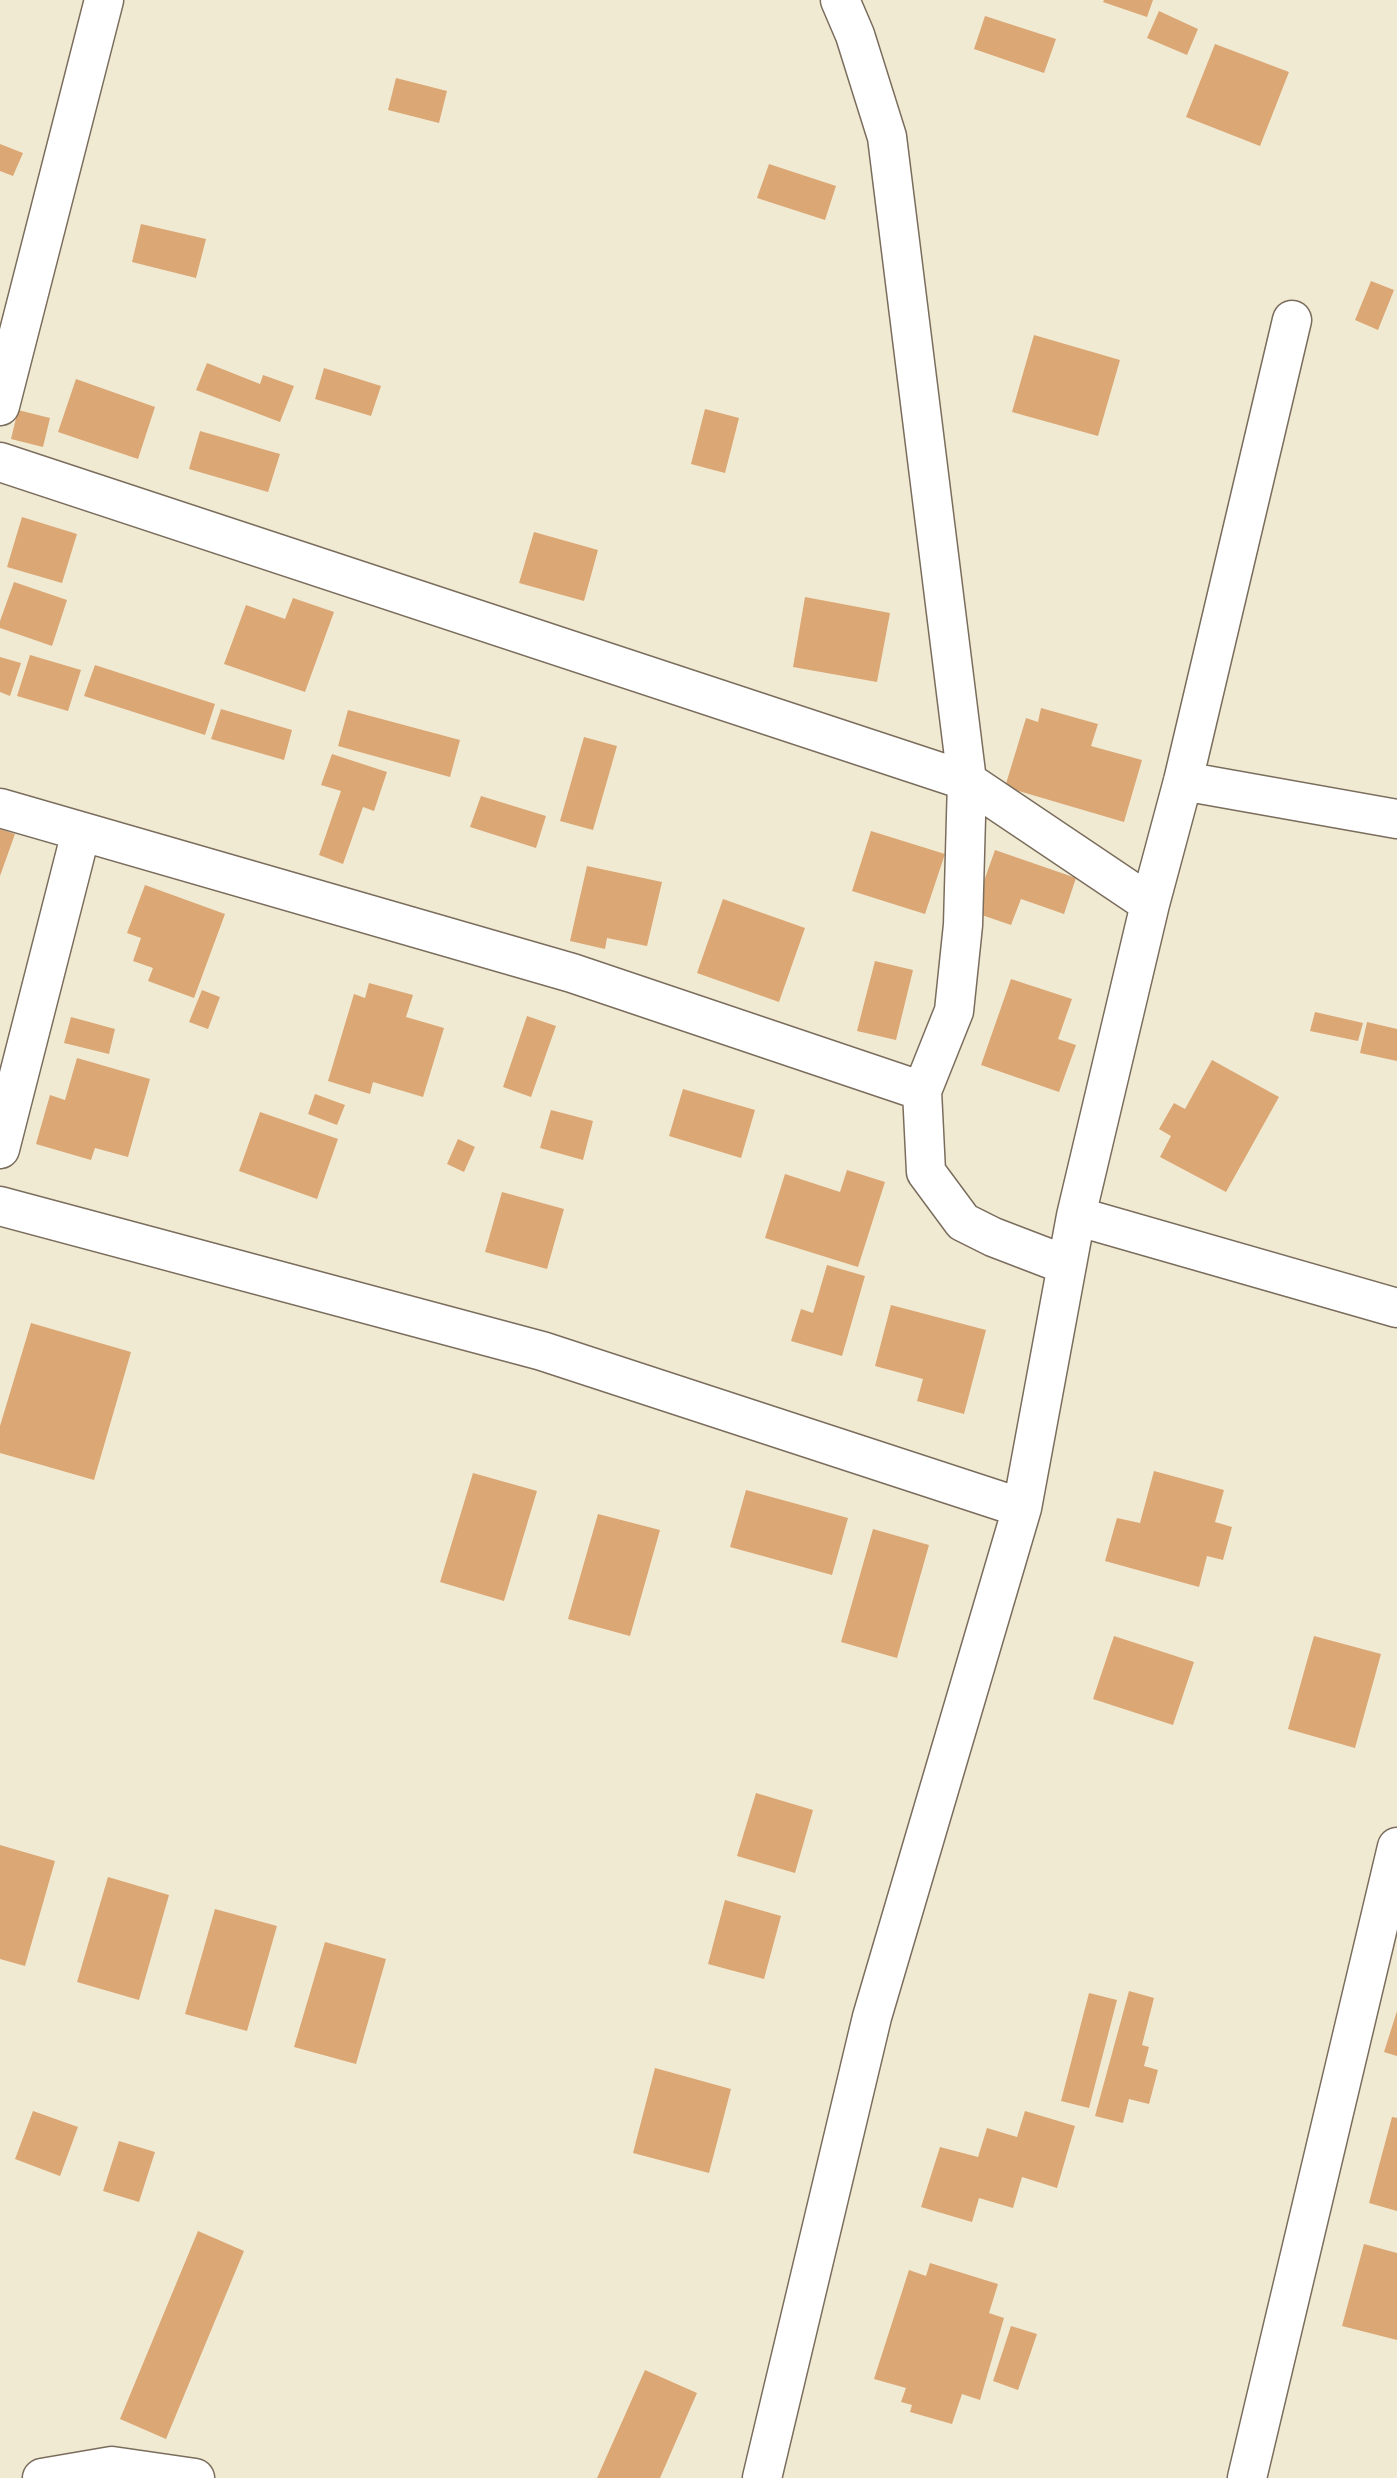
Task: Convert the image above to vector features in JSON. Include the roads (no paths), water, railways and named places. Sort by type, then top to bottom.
[{"type":"street","points":[[0,407],[104,0]]},
{"type":"street","points":[[840,0],[855,34],[887,137],[967,781],[963,925],[954,1011],[922,1091],[926,1172],[963,1222],[993,1237],[1066,1265]]},
{"type":"street","points":[[762,2478],[872,2017],[1022,1508],[1076,1216],[1292,320]]},
{"type":"street","points":[[0,462],[967,781],[1150,904]]},
{"type":"street","points":[[1183,781],[1397,819]]},
{"type":"street","points":[[0,808],[572,973],[922,1091]]},
{"type":"street","points":[[0,1149],[81,832]]},
{"type":"street","points":[[0,1206],[542,1351],[1022,1508]]},
{"type":"street","points":[[1076,1216],[1397,1308]]},
{"type":"street","points":[[1247,2478],[1397,1847]]},
{"type":"street","points":[[42,2478],[112,2466],[195,2478]]}]
